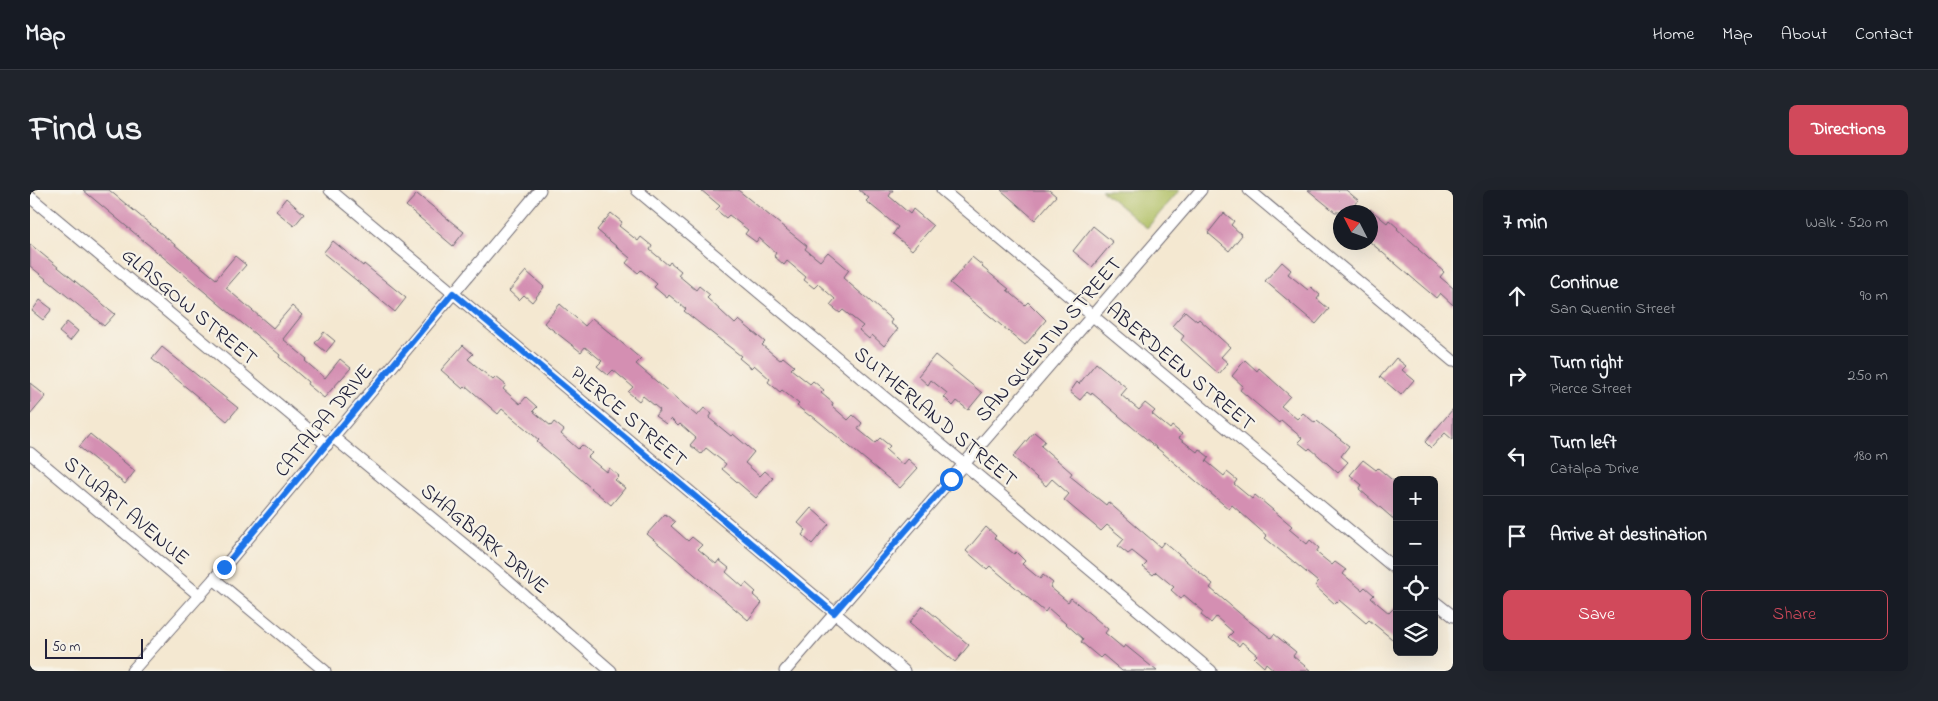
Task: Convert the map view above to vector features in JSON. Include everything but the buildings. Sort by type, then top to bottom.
[{"type":"street","name":"PIERCE STREET","points":[[330,190],[904,671]]},
{"type":"street","name":"CATALPA DRIVE","points":[[132,671],[200,596],[540,190]]},
{"type":"street","name":"SUTHERLAND STREET","points":[[637,190],[1210,671]]},
{"type":"street","name":"ABERDEEN STREET","points":[[942,190],[1393,567]]},
{"type":"street","name":"SAN QUENTIN STREET","points":[[785,671],[1201,190]]},
{"type":"street","points":[[1249,190],[1453,361]]},
{"type":"street","name":"GLASGOW STREET","points":[[30,197],[330,441]]},
{"type":"street","name":"SHAGBARK DRIVE","points":[[330,441],[494,569],[611,671]]},
{"type":"street","name":"STUART AVENUE","points":[[30,453],[200,596]]},
{"type":"street","points":[[214,579],[325,671]]},
{"type":"street","points":[[1438,604],[1453,616]]},
{"type":"green space","points":[[1101,190],[1180,190],[1147,228]]},
{"type":"route","points":[[224,567],[453,293],[834,613],[951,479]]}]
